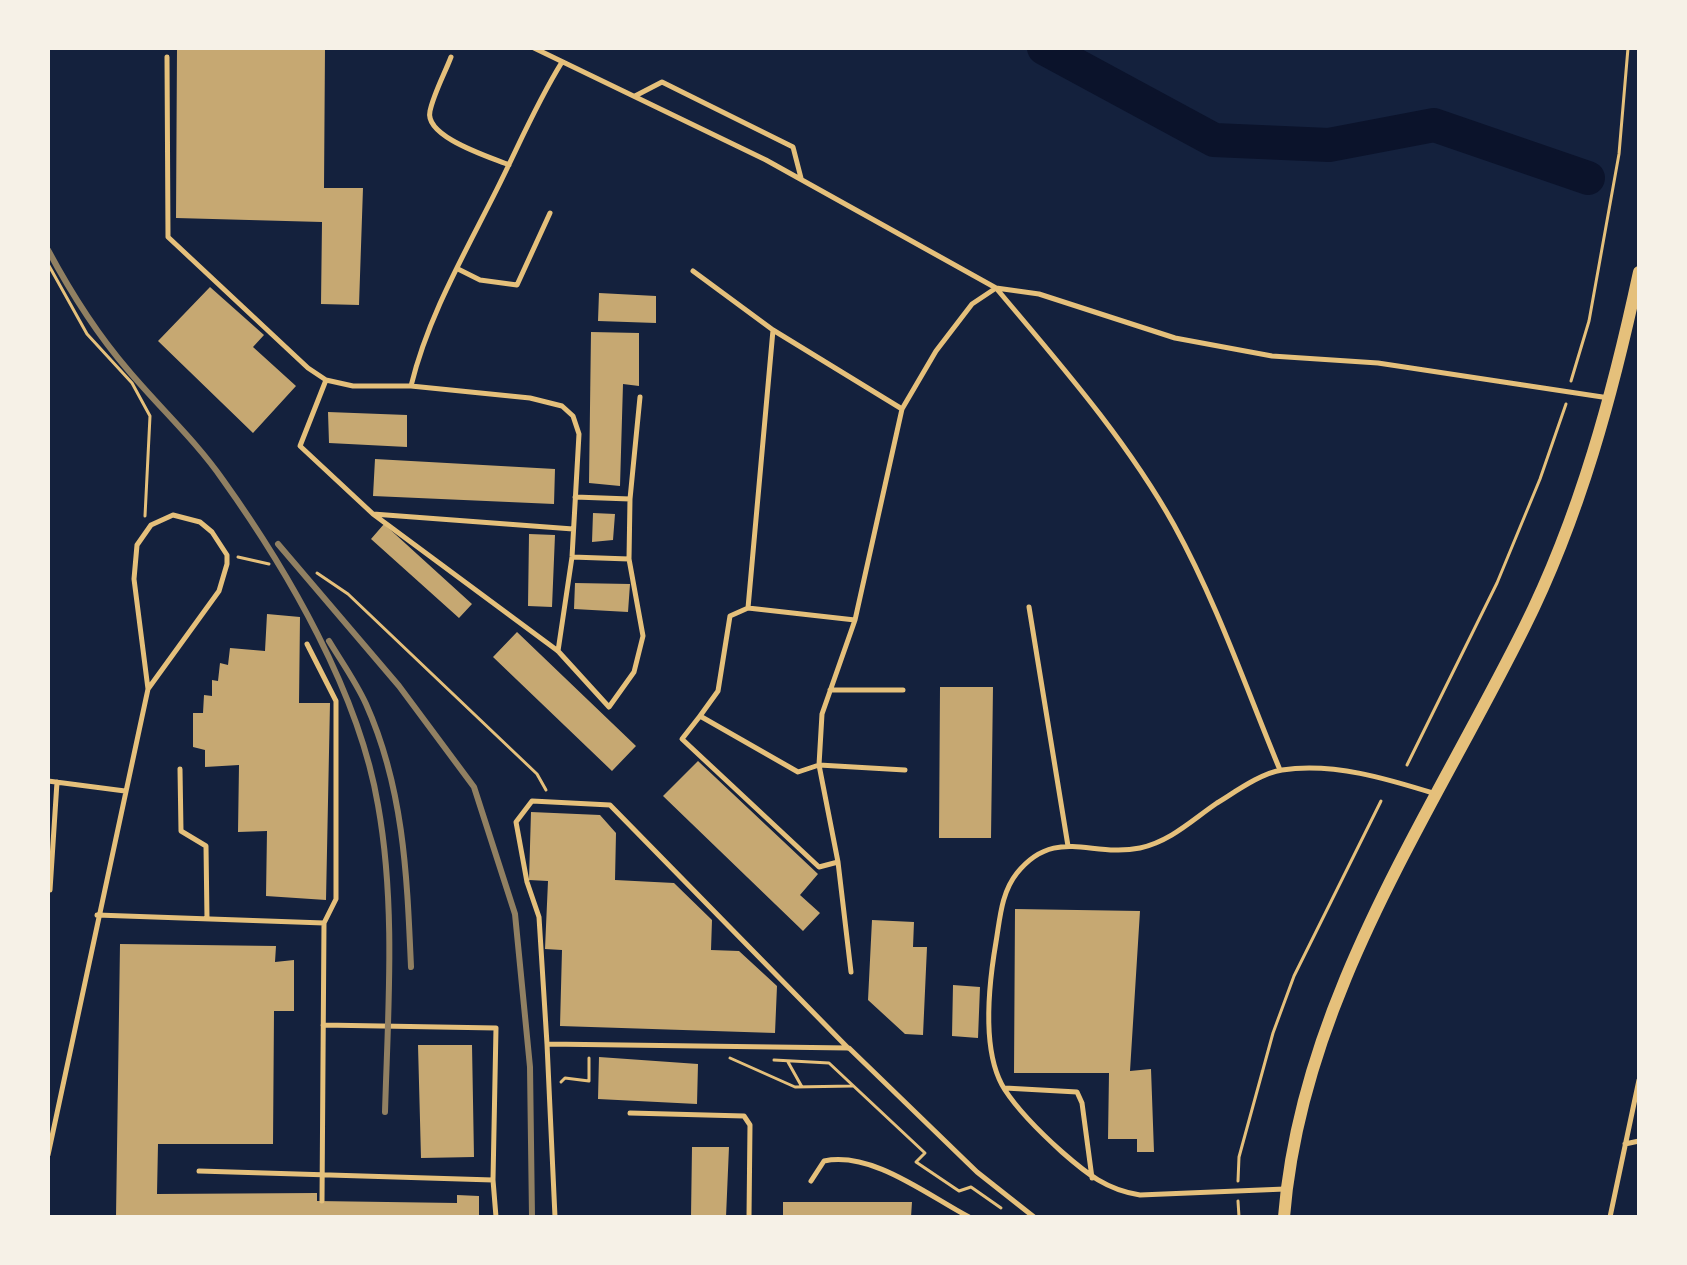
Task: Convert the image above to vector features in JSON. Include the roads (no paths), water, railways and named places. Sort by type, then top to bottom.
[{"type":"street","points":[[1284,1217],[1296,1128],[1331,1013],[1391,881],[1526,625],[1578,497],[1610,398],[1639,272]]},
{"type":"lane","points":[[534,48],[801,178],[996,288],[1090,400],[1173,523],[1206,587],[1280,770]]},
{"type":"lane","points":[[167,57],[168,237],[308,368],[326,380],[353,386],[411,386],[530,398],[562,406],[573,416],[579,434],[572,557],[558,651]]},
{"type":"lane","points":[[451,57],[429,114],[432,125],[448,139],[509,165]]},
{"type":"lane","points":[[411,386],[421,344],[509,165],[531,113],[562,62]]},
{"type":"lane","points":[[634,96],[662,82],[675,88],[793,147],[801,178]]},
{"type":"lane","points":[[458,269],[480,280],[517,285],[550,213]]},
{"type":"lane","points":[[693,271],[773,330],[902,409]]},
{"type":"lane","points":[[851,972],[838,862],[819,765],[822,714],[855,620],[902,409],[936,351],[972,304],[996,288],[1039,294],[1175,338],[1272,356],[1378,363],[1610,398]]},
{"type":"lane","points":[[748,608],[773,330]]},
{"type":"lane","points":[[326,380],[300,446],[373,514],[558,651],[609,707],[634,672],[643,636],[629,559],[630,499],[640,397]]},
{"type":"lane","points":[[575,497],[630,499]]},
{"type":"lane","points":[[373,514],[573,529]]},
{"type":"lane","points":[[48,1155],[97,915],[148,689],[134,579],[137,545],[144,532],[160,518],[186,518],[200,522],[212,532],[227,555],[219,591],[148,689]]},
{"type":"lane","points":[[572,557],[629,559]]},
{"type":"lane","points":[[1029,607],[1068,846]]},
{"type":"lane","points":[[838,862],[819,867],[682,739],[718,691],[730,616],[748,608],[855,620]]},
{"type":"lane","points":[[307,644],[336,701],[336,899],[324,923],[322,1201]]},
{"type":"lane","points":[[830,690],[903,690]]},
{"type":"lane","points":[[700,716],[798,772],[819,765],[905,770]]},
{"type":"lane","points":[[180,769],[181,831],[206,846],[207,919]]},
{"type":"lane","points":[[1287,1189],[1140,1195],[1117,1191],[1092,1178],[1042,1135],[1004,1088],[993,1049],[988,990],[1003,899],[1016,875],[1039,852],[1068,846],[1117,850],[1139,848],[1168,839],[1231,794],[1280,770],[1344,771],[1386,778],[1437,795]]},
{"type":"lane","points":[[48,781],[125,791]]},
{"type":"lane","points":[[50,890],[57,782]]},
{"type":"lane","points":[[555,1217],[539,917],[527,882],[516,822],[532,801],[610,805],[849,1048],[977,1172],[1034,1217]]},
{"type":"lane","points":[[97,915],[324,923]]},
{"type":"lane","points":[[323,1025],[496,1028],[493,1180],[496,1217]]},
{"type":"lane","points":[[547,1044],[849,1048]]},
{"type":"lane","points":[[1610,1217],[1639,1080]]},
{"type":"lane","points":[[1004,1088],[1077,1092],[1082,1103],[1092,1178]]},
{"type":"lane","points":[[630,1113],[744,1116],[750,1125],[749,1217]]},
{"type":"lane","points":[[1625,1144],[1639,1141]]},
{"type":"lane","points":[[811,1181],[824,1161],[838,1158],[872,1166],[969,1217]]},
{"type":"lane","points":[[199,1171],[493,1180]]},
{"type":"waterway","points":[[1044,48],[1214,140],[1329,145],[1434,125],[1588,178]]},
{"type":"railway","points":[[48,250],[106,342],[201,452],[248,515],[318,635],[355,720],[378,805],[387,881],[389,958],[385,1112]]},
{"type":"railway","points":[[278,544],[399,686],[474,787],[515,914],[530,1067],[532,1217]]},
{"type":"railway","points":[[329,641],[366,704],[388,768],[405,866],[411,967]]}]
